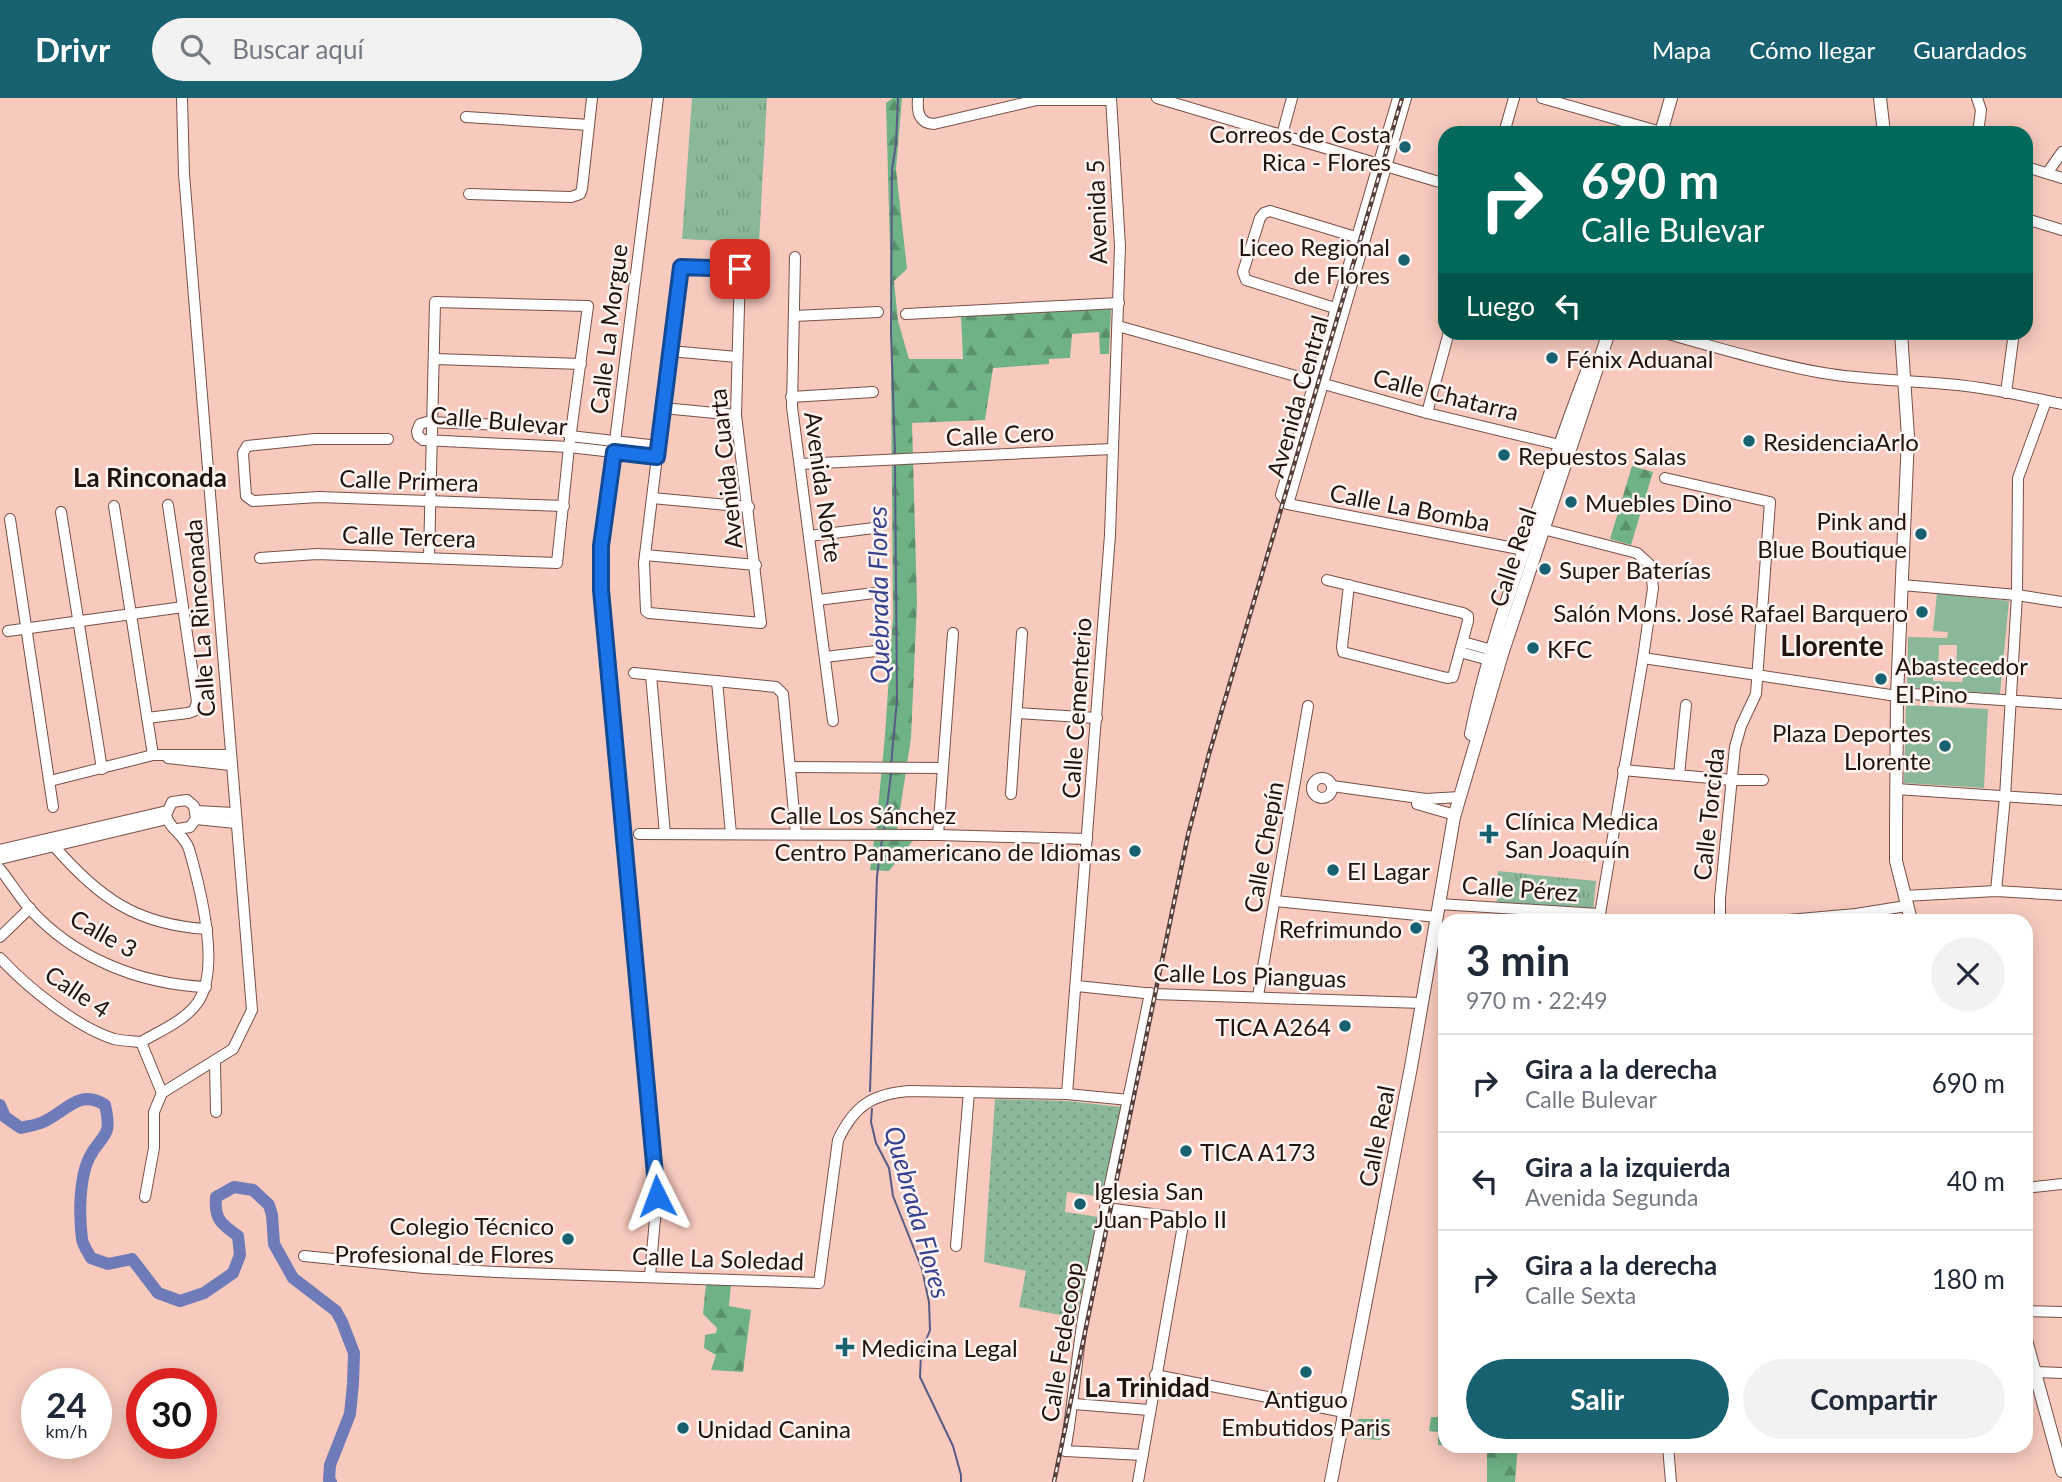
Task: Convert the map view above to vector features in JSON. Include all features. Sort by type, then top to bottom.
[{"type":"main road","points":[[1663,126],[1671,98]]},
{"type":"main road","points":[[1880,98],[1883,126]]},
{"type":"main road","name":"Calle Real","points":[[1460,797],[1474,718],[1490,655],[1598,340]]},
{"type":"main road","name":"Calle Real","points":[[1331,1482],[1455,815],[1521,594],[1606,340]]},
{"type":"main road","points":[[1902,340],[1908,437],[1897,694],[1896,861],[1909,914]]},
{"type":"main road","points":[[1561,474],[1563,452],[1560,445],[1567,439],[1574,419],[1584,405]]},
{"type":"main road","points":[[1521,594],[1522,574],[1527,558],[1524,551],[1531,547],[1538,531],[1543,529],[1540,523],[1546,486]]},
{"type":"main road","points":[[2033,1362],[2062,1471]]},
{"type":"street","name":"Calle La Rinconada","points":[[182,98],[184,174],[202,409],[210,474],[234,818],[252,1010],[233,1049],[215,1062]]},
{"type":"street","points":[[468,194],[571,197],[580,194],[592,98]]},
{"type":"street","name":"Calle La Morgue","points":[[650,1276],[657,1196],[656,1168],[601,590],[603,532],[658,98]]},
{"type":"street","points":[[918,98],[919,115],[931,124],[1037,100],[1111,99]]},
{"type":"street","points":[[990,98],[990,111]]},
{"type":"street","points":[[1157,98],[1180,101],[1438,182]]},
{"type":"street","points":[[1282,135],[1292,98]]},
{"type":"street","name":"Avenida Central","points":[[1382,166],[1398,98]]},
{"type":"street","name":"Avenida Central","points":[[1284,500],[1382,166],[1406,98]]},
{"type":"street","points":[[1506,126],[1514,98]]},
{"type":"street","points":[[1542,98],[1637,126]]},
{"type":"street","name":"Avenida 5","points":[[1111,99],[1118,200],[1118,326]]},
{"type":"street","points":[[1979,126],[1980,99]]},
{"type":"street","points":[[466,117],[589,125]]},
{"type":"street","points":[[2048,172],[2062,152]]},
{"type":"street","points":[[2033,169],[2062,178]]},
{"type":"street","points":[[1340,310],[1246,280],[1243,272],[1260,218],[1270,211],[1360,239]]},
{"type":"street","points":[[2033,221],[2062,230]]},
{"type":"street","name":"Avenida Norte","points":[[795,257],[791,397],[833,721]]},
{"type":"street","name":"Avenida Cuarta","points":[[645,555],[646,612],[762,622],[736,415],[740,269],[682,266],[670,351]]},
{"type":"street","points":[[429,558],[435,302],[588,306],[569,442],[564,506]]},
{"type":"street","points":[[906,314],[1119,303]]},
{"type":"street","points":[[794,316],[878,312]]},
{"type":"street","name":"Calle Chatarra","points":[[1118,326],[1427,413],[1560,445]]},
{"type":"street","name":"Calle Cementerio","points":[[1067,1094],[1110,535],[1118,326]]},
{"type":"street","points":[[1427,413],[1448,340]]},
{"type":"street","points":[[1690,340],[1769,362],[1824,373],[1905,382],[1944,383],[2062,404]]},
{"type":"street","points":[[2006,393],[2013,340]]},
{"type":"street","points":[[737,357],[670,351],[645,555],[756,565]]},
{"type":"street","points":[[435,359],[581,364]]},
{"type":"street","points":[[791,397],[873,392]]},
{"type":"street","points":[[1996,891],[2005,797],[2017,596],[2018,478],[2046,401]]},
{"type":"street","points":[[663,408],[736,415]]},
{"type":"street","name":"Calle Bulevar","points":[[569,442],[564,430],[527,426],[424,422],[417,431],[420,438],[433,440],[569,442],[658,451]]},
{"type":"street","name":"Calle Primera","points":[[388,439],[315,439],[247,446],[243,451],[246,493],[252,501],[320,497],[564,506]]},
{"type":"street","name":"Calle Cero","points":[[800,464],[1112,449]]},
{"type":"street","name":"Calle Torcida","points":[[1665,478],[1770,502],[1754,702],[1737,736],[1720,914]]},
{"type":"street","points":[[652,498],[749,507]]},
{"type":"street","name":"Calle La Bomba","points":[[1284,500],[1524,551]]},
{"type":"street","points":[[147,718],[188,713],[197,707],[169,505]]},
{"type":"street","points":[[114,506],[147,718],[158,755]]},
{"type":"street","name":"Calle Tercera","points":[[260,558],[317,554],[557,563],[564,506]]},
{"type":"street","points":[[61,512],[102,769]]},
{"type":"street","points":[[10,519],[53,807]]},
{"type":"street","points":[[810,536],[874,528]]},
{"type":"street","points":[[1543,529],[1628,550],[1641,556],[1652,570],[1653,582],[1643,659],[1599,914]]},
{"type":"street","points":[[1326,580],[1349,585],[1463,613],[1468,616],[1455,674],[1447,678],[1343,652],[1349,585]]},
{"type":"street","points":[[1902,585],[2062,603]]},
{"type":"street","points":[[818,600],[874,593]]},
{"type":"street","points":[[8,631],[183,607]]},
{"type":"street","points":[[938,835],[953,633]]},
{"type":"street","points":[[1011,794],[1022,633]]},
{"type":"street","points":[[1462,647],[1490,655]]},
{"type":"street","points":[[825,657],[876,651]]},
{"type":"street","points":[[1643,659],[1897,694],[2062,704]]},
{"type":"street","points":[[634,673],[776,687],[780,690],[783,694],[796,834]]},
{"type":"street","points":[[651,675],[665,834]]},
{"type":"street","points":[[717,681],[731,834]]},
{"type":"street","points":[[1679,775],[1686,705]]},
{"type":"street","name":"Calle Chepín","points":[[1258,996],[1308,706]]},
{"type":"street","points":[[1017,713],[1097,718]]},
{"type":"street","points":[[50,781],[172,753],[230,760]]},
{"type":"street","points":[[790,767],[943,768]]},
{"type":"street","points":[[1623,770],[1732,780],[1763,780]]},
{"type":"street","points":[[1896,789],[2062,800]]},
{"type":"street","points":[[1331,790],[1426,802],[1460,797]]},
{"type":"street","points":[[188,847],[195,818],[191,803],[182,799],[172,802],[167,815],[171,825],[178,829],[185,829],[195,818],[234,818]]},
{"type":"street","points":[[1426,802],[1455,815]]},
{"type":"street","points":[[2,852],[54,846],[167,815]]},
{"type":"street","points":[[2,852],[167,815]]},
{"type":"street","points":[[162,1093],[141,1042],[184,1016],[197,1003],[206,987],[208,962],[207,929],[188,847],[178,829]]},
{"type":"street","name":"Calle Los Sánchez","points":[[639,834],[938,835],[1087,839]]},
{"type":"street","points":[[69,864],[69,854],[76,841]]},
{"type":"street","points":[[54,846],[69,864],[122,907],[165,925],[207,929]]},
{"type":"street","name":"Calle 3","points":[[2,852],[2,872],[30,908],[61,936],[103,962],[126,972],[160,982],[206,987]]},
{"type":"street","points":[[1856,914],[1905,901],[1996,891],[2062,895]]},
{"type":"street","name":"Calle Pérez","points":[[1275,901],[1530,914]]},
{"type":"street","points":[[0,937],[30,908]]},
{"type":"street","name":"Calle 4","points":[[0,958],[66,1013],[101,1034],[141,1042]]},
{"type":"street","name":"Calle Los Pianguas","points":[[1077,986],[1150,993],[1422,1003]]},
{"type":"street","name":"Calle Fedecoop","points":[[1143,1455],[1065,1451],[1074,1404],[1078,1349],[1150,993]]},
{"type":"street","points":[[145,1197],[153,1148],[154,1112],[162,1093],[215,1062],[216,1112]]},
{"type":"street","name":"Calle La Soledad","points":[[304,1256],[496,1272],[818,1283],[838,1140],[856,1111],[874,1098],[909,1091],[1067,1094],[1129,1100]]},
{"type":"street","points":[[956,1245],[969,1092]]},
{"type":"street","points":[[2033,1187],[2062,1184]]},
{"type":"street","points":[[1106,1208],[1175,1217],[1183,1225],[1138,1482]]},
{"type":"street","points":[[2033,1311],[2062,1312]]},
{"type":"street","points":[[2036,1372],[2062,1373]]},
{"type":"street","points":[[1155,1375],[1344,1412]]},
{"type":"street","points":[[1074,1404],[1149,1410]]},
{"type":"street","points":[[1669,1453],[1671,1482]]},
{"type":"green space","points":[[692,98],[767,98],[759,243],[682,239]]},
{"type":"green space","points":[[893,98],[902,98],[896,169],[907,269],[894,281],[898,321],[909,359],[963,359],[961,316],[1111,309],[1109,354],[1100,354],[1099,332],[1072,334],[1070,358],[1049,359],[1049,364],[993,368],[985,420],[912,423],[917,602],[911,738],[897,830],[876,830],[893,616],[886,103]]},
{"type":"green space","points":[[1632,466],[1653,472],[1631,545],[1610,539]]},
{"type":"green space","points":[[1937,593],[2009,601],[2000,694],[1907,687],[1908,637],[1947,638],[1948,632],[1933,631]],"holes":[[[1939,645],[1957,645],[1956,677],[1963,677],[1962,682],[1933,681],[1933,676],[1938,676]]]},
{"type":"green space","name":"Plaza Deportes Llorente","points":[[1906,705],[1988,709],[1984,788],[1904,783]]},
{"type":"green space","points":[[914,839],[889,871],[870,870],[874,840]]},
{"type":"green space","points":[[1498,871],[1596,881],[1593,911],[1497,903]]},
{"type":"green space","points":[[995,1099],[1067,1101],[1122,1107],[1103,1197],[1067,1192],[1065,1212],[1099,1217],[1076,1318],[1019,1307],[1026,1271],[984,1262]]},
{"type":"green space","points":[[706,1284],[731,1285],[729,1306],[751,1310],[743,1372],[711,1370],[716,1355],[704,1348],[705,1335],[716,1333],[717,1328],[703,1314]]},
{"type":"green space","points":[[1431,1417],[1438,1417],[1438,1432],[1429,1431]]},
{"type":"green space","points":[[1358,1419],[1390,1419],[1389,1427],[1380,1440],[1355,1438]]},
{"type":"green space","points":[[1487,1453],[1517,1453],[1515,1482],[1487,1482]]},
{"type":"waterway","name":"Quebrada Flores","points":[[895,453],[891,331],[892,169],[898,98]]},
{"type":"waterway","name":"Quebrada Flores","points":[[891,765],[897,700],[895,463]]},
{"type":"waterway","name":"Quebrada Flores","points":[[884,831],[891,774]]},
{"type":"waterway","name":"Quebrada Flores","points":[[870,1091],[877,876],[882,840]]},
{"type":"waterway","points":[[0,1105],[5,1117],[21,1128],[43,1122],[80,1100],[96,1100],[105,1105],[107,1130],[89,1158],[83,1176],[80,1209],[83,1242],[91,1258],[108,1264],[132,1259],[158,1293],[180,1301],[204,1293],[233,1273],[240,1255],[238,1236],[220,1220],[216,1211],[216,1197],[234,1187],[253,1190],[269,1205],[274,1244],[293,1278],[336,1311],[354,1353],[350,1414],[330,1465],[331,1482]]},
{"type":"waterway","name":"Quebrada Flores","points":[[872,1109],[871,1122],[876,1143],[889,1168],[893,1196],[922,1269],[929,1302],[930,1330],[921,1353],[920,1377],[953,1446],[961,1482]]},
{"type":"railway","points":[[1054,1482],[1188,835],[1209,754],[1402,98]]},
{"type":"place","name":"Correos de Costa Rica - Flores","points":[[1405,147]]},
{"type":"place","name":"Liceo Regional de Flores","points":[[1404,260]]},
{"type":"place","name":"Fénix Aduanal","points":[[1552,358]]},
{"type":"place","name":"ResidenciaArlo","points":[[1749,441]]},
{"type":"place","name":"Repuestos Salas","points":[[1504,455]]},
{"type":"place","name":"Muebles Dino","points":[[1571,502]]},
{"type":"place","name":"Pink and Blue Boutique","points":[[1921,534]]},
{"type":"place","name":"Super Baterías","points":[[1545,569]]},
{"type":"place","name":"Salón Mons. José Rafael Barquero","points":[[1922,612]]},
{"type":"place","name":"KFC","points":[[1533,648]]},
{"type":"place","name":"Abastecedor El Pino","points":[[1881,679]]},
{"type":"place","name":"Plaza Deportes Llorente","points":[[1945,746]]},
{"type":"place","name":"Clínica Medica San Joaquín","points":[[1489,834]]},
{"type":"place","name":"Centro Panamericano de Idiomas","points":[[1135,851]]},
{"type":"place","name":"El Lagar","points":[[1333,870]]},
{"type":"place","name":"Refrimundo","points":[[1416,928]]},
{"type":"place","name":"TICA A264","points":[[1345,1026]]},
{"type":"place","name":"TICA A173","points":[[1186,1151]]},
{"type":"place","name":"Iglesia San Juan Pablo II","points":[[1080,1204]]},
{"type":"place","name":"Colegio Técnico Profesional de Flores","points":[[568,1239]]},
{"type":"place","name":"Medicina Legal","points":[[845,1347]]},
{"type":"place","name":"Antiguo Embutidos Paris","points":[[1306,1372]]},
{"type":"place","name":"Unidad Canina","points":[[683,1428]]},
{"type":"district","name":"La Rinconada","points":[[150,477]]},
{"type":"district","name":"Llorente","points":[[1832,645]]},
{"type":"district","name":"La Trinidad","points":[[1147,1387]]},
{"type":"route","points":[[657,1196],[601,590],[601,546],[614,452],[657,457],[681,267],[740,269]]}]
